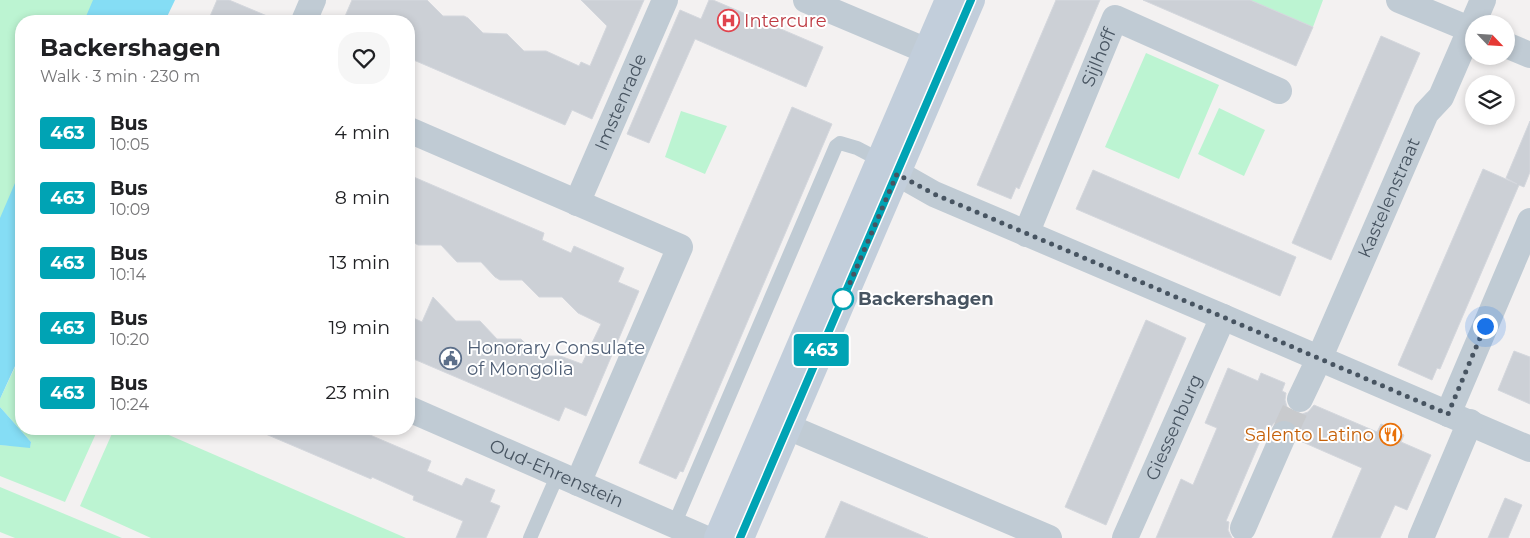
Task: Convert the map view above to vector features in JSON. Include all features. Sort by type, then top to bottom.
[{"type":"street","points":[[307,15],[313,0]]},
{"type":"street","name":"Imstenrade","points":[[577,203],[664,0]]},
{"type":"street","points":[[806,0],[936,55]]},
{"type":"street","points":[[740,538],[779,423],[936,55],[949,0]]},
{"type":"street","points":[[936,55],[971,0]]},
{"type":"street","points":[[1399,0],[1465,27]]},
{"type":"street","name":"Kastelenstraat","points":[[1478,15],[1483,0]]},
{"type":"street","name":"Sijlhoff","points":[[1026,234],[1115,18],[1279,91]]},
{"type":"street","name":"Kastelenstraat","points":[[1300,398],[1319,359],[1426,113],[1442,97],[1465,46]]},
{"type":"street","points":[[1515,49],[1530,55]]},
{"type":"street","points":[[415,133],[680,247],[568,479]]},
{"type":"street","points":[[889,167],[934,194],[1530,449]]},
{"type":"street","points":[[1421,538],[1459,418],[1530,221]]},
{"type":"street","name":"Giessenburg","points":[[1125,538],[1223,317]]},
{"type":"street","name":"Oud-Ehrenstein","points":[[415,412],[704,538]]},
{"type":"street","points":[[718,538],[779,423]]},
{"type":"street","points":[[779,423],[1049,538]]},
{"type":"street","points":[[1243,528],[1284,434]]},
{"type":"lane","points":[[674,525],[836,146],[840,143],[857,148],[889,167]]},
{"type":"lane","points":[[530,538],[568,479]]},
{"type":"green space","points":[[0,0],[97,0],[91,15],[15,15],[15,191],[0,227]]},
{"type":"green space","points":[[1249,0],[1323,0],[1313,27]]},
{"type":"green space","points":[[1146,53],[1219,85],[1179,179],[1105,147]]},
{"type":"green space","points":[[1219,108],[1265,130],[1244,176],[1198,154]]},
{"type":"green space","points":[[681,111],[727,126],[705,174],[665,157]]},
{"type":"green space","points":[[15,367],[15,424],[0,407],[0,399]]},
{"type":"green space","points":[[25,435],[95,435],[65,502],[0,476],[0,445],[30,447],[31,442]]},
{"type":"green space","points":[[111,435],[169,435],[406,538],[151,538],[80,506]]},
{"type":"green space","points":[[0,487],[122,538],[15,538],[0,532]]},
{"type":"water","points":[[93,0],[175,0],[168,15],[87,15]]},
{"type":"water","points":[[15,183],[15,366],[0,399],[0,218]]},
{"type":"water","points":[[0,407],[15,424],[15,435],[25,435],[31,442],[30,448],[0,445]]},
{"type":"building","points":[[217,0],[229,0],[265,15],[211,15]]},
{"type":"building","points":[[352,0],[427,0],[443,16],[464,16],[483,33],[507,34],[524,51],[546,51],[579,66],[581,62],[590,66],[607,26],[581,0],[644,0],[592,119],[572,110],[565,125],[415,61],[415,15],[346,15]]},
{"type":"building","points":[[709,0],[713,0],[823,47],[806,87],[695,39],[649,143],[627,134],[680,10],[701,19]]},
{"type":"building","points":[[1056,0],[1100,0],[1019,189],[1016,187],[1011,199],[977,185]]},
{"type":"building","points":[[1143,0],[1250,0],[1313,27],[1296,66]]},
{"type":"building","points":[[1381,36],[1420,53],[1331,260],[1292,243]]},
{"type":"building","points":[[792,107],[832,124],[683,472],[680,471],[676,479],[639,463]]},
{"type":"building","points":[[1530,121],[1530,172],[1524,187],[1519,185],[1440,369],[1437,368],[1432,380],[1398,365],[1483,169],[1517,184],[1506,178]]},
{"type":"building","points":[[1093,170],[1296,257],[1280,296],[1076,209]]},
{"type":"building","points":[[415,178],[544,233],[542,240],[571,253],[574,246],[624,268],[618,282],[639,291],[586,416],[565,407],[559,421],[415,360],[415,319],[422,322],[433,297],[456,321],[480,321],[497,339],[521,339],[538,356],[560,356],[582,364],[601,324],[578,313],[562,297],[539,297],[522,280],[500,280],[481,262],[457,262],[441,245],[415,243]]},
{"type":"building","points":[[1146,320],[1186,338],[1106,525],[1065,507]]},
{"type":"building","points":[[1514,351],[1530,357],[1530,404],[1498,390]]},
{"type":"building","points":[[1228,368],[1258,381],[1261,373],[1285,383],[1282,391],[1286,393],[1287,407],[1294,413],[1302,414],[1308,412],[1314,405],[1377,432],[1381,424],[1404,435],[1401,442],[1431,455],[1407,510],[1395,505],[1380,538],[1332,538],[1362,468],[1298,440],[1299,433],[1296,426],[1290,420],[1283,419],[1275,422],[1270,428],[1266,427],[1226,521],[1229,522],[1228,530],[1232,538],[1156,538],[1181,479],[1193,485],[1217,428],[1205,423]]},
{"type":"building","points":[[268,435],[370,435],[431,461],[427,471],[462,486],[466,478],[495,490],[490,502],[500,506],[486,538],[456,538],[463,521],[413,500],[414,496],[372,477],[371,479]]},
{"type":"building","points":[[1505,498],[1522,505],[1508,538],[1488,538]]},
{"type":"building","points":[[841,501],[928,538],[825,538]]},
{"type":"tunnel","points":[[1284,434],[1300,399]]},
{"type":"bus line","name":"463","points":[[740,538],[971,0]]},
{"type":"place","name":"Intercure","points":[[728,21]]},
{"type":"place","name":"Backershagen","points":[[843,299]]},
{"type":"place","name":"Honorary Consulate of Mongolia","points":[[451,358]]},
{"type":"place","name":"Salento Latino","points":[[1390,435]]},
{"type":"route","points":[[843,299],[897,174],[934,194],[1448,414],[1485,326]]}]
